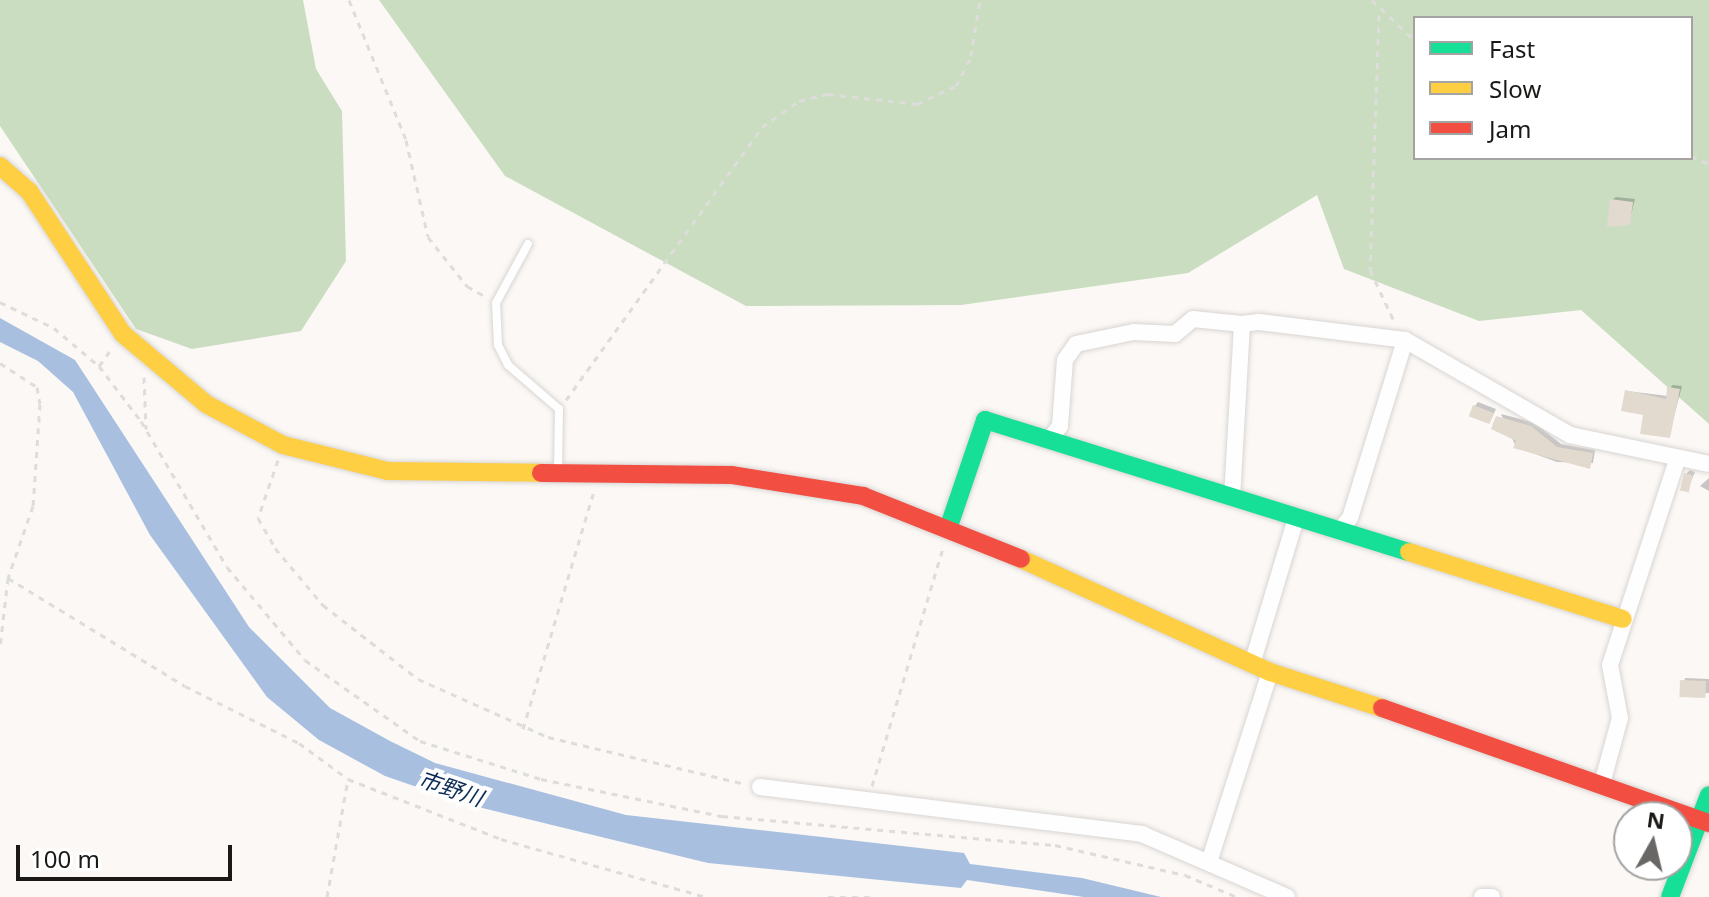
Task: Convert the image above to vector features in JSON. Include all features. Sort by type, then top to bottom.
[{"type":"street","points":[[0,166],[29,191],[123,334],[206,404],[283,445],[388,471],[600,473],[797,482],[949,526],[1270,672],[1603,780],[1704,820]]},
{"type":"street","points":[[1049,440],[1060,426],[1065,360],[1076,344],[1134,332],[1175,334],[1193,319],[1405,340],[1570,435],[1677,460],[1709,464]]},
{"type":"street","points":[[1232,498],[1242,324]]},
{"type":"street","points":[[1339,531],[1350,518],[1405,340]]},
{"type":"street","points":[[949,526],[985,420],[1623,619]]},
{"type":"street","points":[[1603,780],[1620,718],[1610,665],[1677,460]]},
{"type":"street","points":[[1252,664],[1296,518]]},
{"type":"street","points":[[1210,859],[1270,672]]},
{"type":"street","points":[[760,787],[867,805],[1086,822],[1210,859],[1287,897]]},
{"type":"street","points":[[1670,897],[1704,820],[1709,795]]},
{"type":"street","points":[[1482,897],[1492,897]]},
{"type":"lane","points":[[528,244],[496,303],[498,345],[508,365],[559,409],[558,472]]},
{"type":"path","points":[[349,0],[406,140],[428,237],[467,286],[496,303]]},
{"type":"path","points":[[559,409],[762,127],[799,101],[828,94],[917,104],[956,86],[971,56],[980,0]]},
{"type":"path","points":[[1372,0],[1379,15],[1370,270],[1405,340]]},
{"type":"path","points":[[1379,15],[1413,40]]},
{"type":"path","points":[[0,302],[54,328],[99,366],[146,430],[227,567],[305,660],[420,741],[541,779],[722,816],[1055,845],[1185,875],[1237,897]]},
{"type":"path","points":[[99,366],[123,334]]},
{"type":"path","points":[[146,430],[148,358]]},
{"type":"path","points":[[0,363],[37,387],[40,404],[33,506],[8,578],[0,647]]},
{"type":"path","points":[[283,445],[258,518],[323,605],[418,679],[523,729],[760,787]]},
{"type":"path","points":[[523,729],[600,473]]},
{"type":"path","points":[[867,805],[949,526]]},
{"type":"path","points":[[8,578],[185,686],[299,743],[348,779],[501,839],[706,897]]},
{"type":"path","points":[[327,897],[348,779]]},
{"type":"path","points":[[828,897],[875,897]]},
{"type":"green space","points":[[0,0],[303,0],[316,69],[342,111],[346,261],[301,331],[192,349],[136,329],[0,126]]},
{"type":"green space","points":[[379,0],[1709,0],[1709,424],[1581,310],[1479,321],[1344,269],[1317,195],[1188,273],[961,305],[746,306],[505,176]]},
{"type":"water","name":"市野川","points":[[0,318],[75,360],[249,627],[330,708],[390,741],[435,763],[626,815],[964,853],[970,864],[1082,878],[1161,897],[1084,897],[967,880],[961,888],[708,863],[466,804],[385,776],[319,740],[267,697],[150,535],[73,392],[38,361],[0,342]]},
{"type":"building","points":[[1610,199],[1633,202],[1630,225],[1607,227]]},
{"type":"building","points":[[1667,387],[1680,389],[1670,438],[1640,434],[1643,415],[1621,411],[1625,390],[1666,399]]},
{"type":"building","points":[[1473,405],[1494,413],[1489,424],[1469,416]]},
{"type":"building","points":[[1496,416],[1531,426],[1557,447],[1593,453],[1590,469],[1513,448],[1516,441],[1491,429]]},
{"type":"building","points":[[1684,473],[1693,475],[1689,493],[1680,491]]},
{"type":"building","points":[[1680,680],[1706,681],[1705,698],[1679,697]]},
{"type":"traffic: fast","points":[[949,526],[985,420],[1409,552]]},
{"type":"traffic: fast","points":[[1670,897],[1709,795]]},
{"type":"traffic: slow","points":[[0,166],[29,191],[123,334],[206,404],[283,445],[388,471],[541,473]]},
{"type":"traffic: slow","points":[[1409,552],[1623,619]]},
{"type":"traffic: slow","points":[[1021,559],[1270,672],[1382,708]]},
{"type":"traffic: jam","points":[[541,473],[732,475],[863,496],[1021,559]]},
{"type":"traffic: jam","points":[[1382,708],[1709,823]]}]
